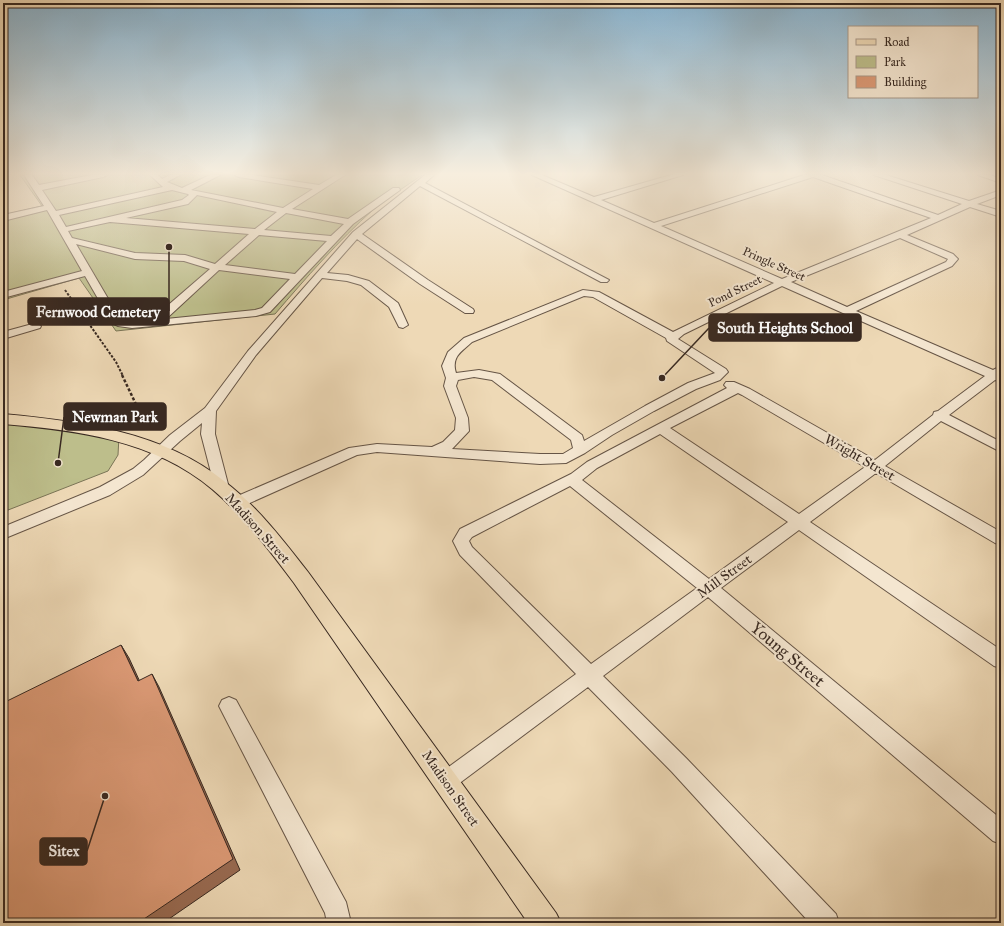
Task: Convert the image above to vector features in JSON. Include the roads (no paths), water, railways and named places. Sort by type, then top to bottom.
[{"type":"main road","name":"Madison Street","points":[[3,419],[55,424],[119,436],[161,451],[194,468],[230,495],[258,524],[292,567],[546,923]]},
{"type":"street","points":[[56,218],[119,323],[132,325],[261,312],[269,308],[333,239],[350,222],[356,218]]},
{"type":"street","points":[[63,230],[113,218]]},
{"type":"street","points":[[136,218],[139,222]]},
{"type":"street","points":[[153,324],[215,267],[273,218]]},
{"type":"street","points":[[329,218],[350,222]]},
{"type":"street","points":[[3,533],[68,507],[114,486],[138,472],[210,410],[252,354],[319,275],[356,234],[374,218]]},
{"type":"street","points":[[490,218],[604,280]]},
{"type":"street","name":"Pringle Street","points":[[636,218],[847,311],[999,374]]},
{"type":"street","points":[[654,226],[678,218]]},
{"type":"street","name":"Pond Street","points":[[677,334],[783,282],[939,218]]},
{"type":"street","points":[[109,219],[333,239]]},
{"type":"street","points":[[356,234],[469,312]]},
{"type":"street","points":[[847,311],[949,264],[953,259],[950,256],[900,235]]},
{"type":"street","points":[[69,240],[135,256],[190,259],[215,267],[298,277]]},
{"type":"street","points":[[3,295],[88,272]]},
{"type":"street","points":[[319,275],[348,278],[364,283],[394,305],[403,325]]},
{"type":"street","points":[[210,410],[208,434],[230,495],[354,451],[377,448],[434,452],[540,459],[566,458],[602,434],[694,384],[717,378],[722,372],[671,339],[677,334],[595,294],[583,293],[468,340],[452,354],[448,366],[452,378],[450,386],[462,418],[462,431],[448,445],[434,452]]},
{"type":"street","points":[[3,336],[36,326]]},
{"type":"street","points":[[452,378],[461,375],[476,374],[485,374],[496,377],[577,438],[580,450]]},
{"type":"street","name":"Mill Street","points":[[446,781],[875,467],[939,415],[999,374]]},
{"type":"street","name":"Wright Street","points":[[717,378],[738,388],[1001,539]]},
{"type":"street","points":[[738,388],[712,400],[592,465],[572,479],[466,533],[461,541],[466,551],[529,612],[589,675],[679,765],[827,923]]},
{"type":"street","points":[[939,415],[1001,448]]},
{"type":"street","points":[[661,428],[1001,660]]},
{"type":"street","name":"Young Street","points":[[572,479],[709,588],[1001,833]]},
{"type":"street","points":[[229,706],[337,911],[339,923]]},
{"type":"place","name":"Fernwood Cemetery","points":[[169,247]]},
{"type":"place","name":"South Heights School","points":[[662,378]]},
{"type":"place","name":"Newman Park","points":[[58,463]]},
{"type":"place","name":"Sitex","points":[[105,796]]}]
